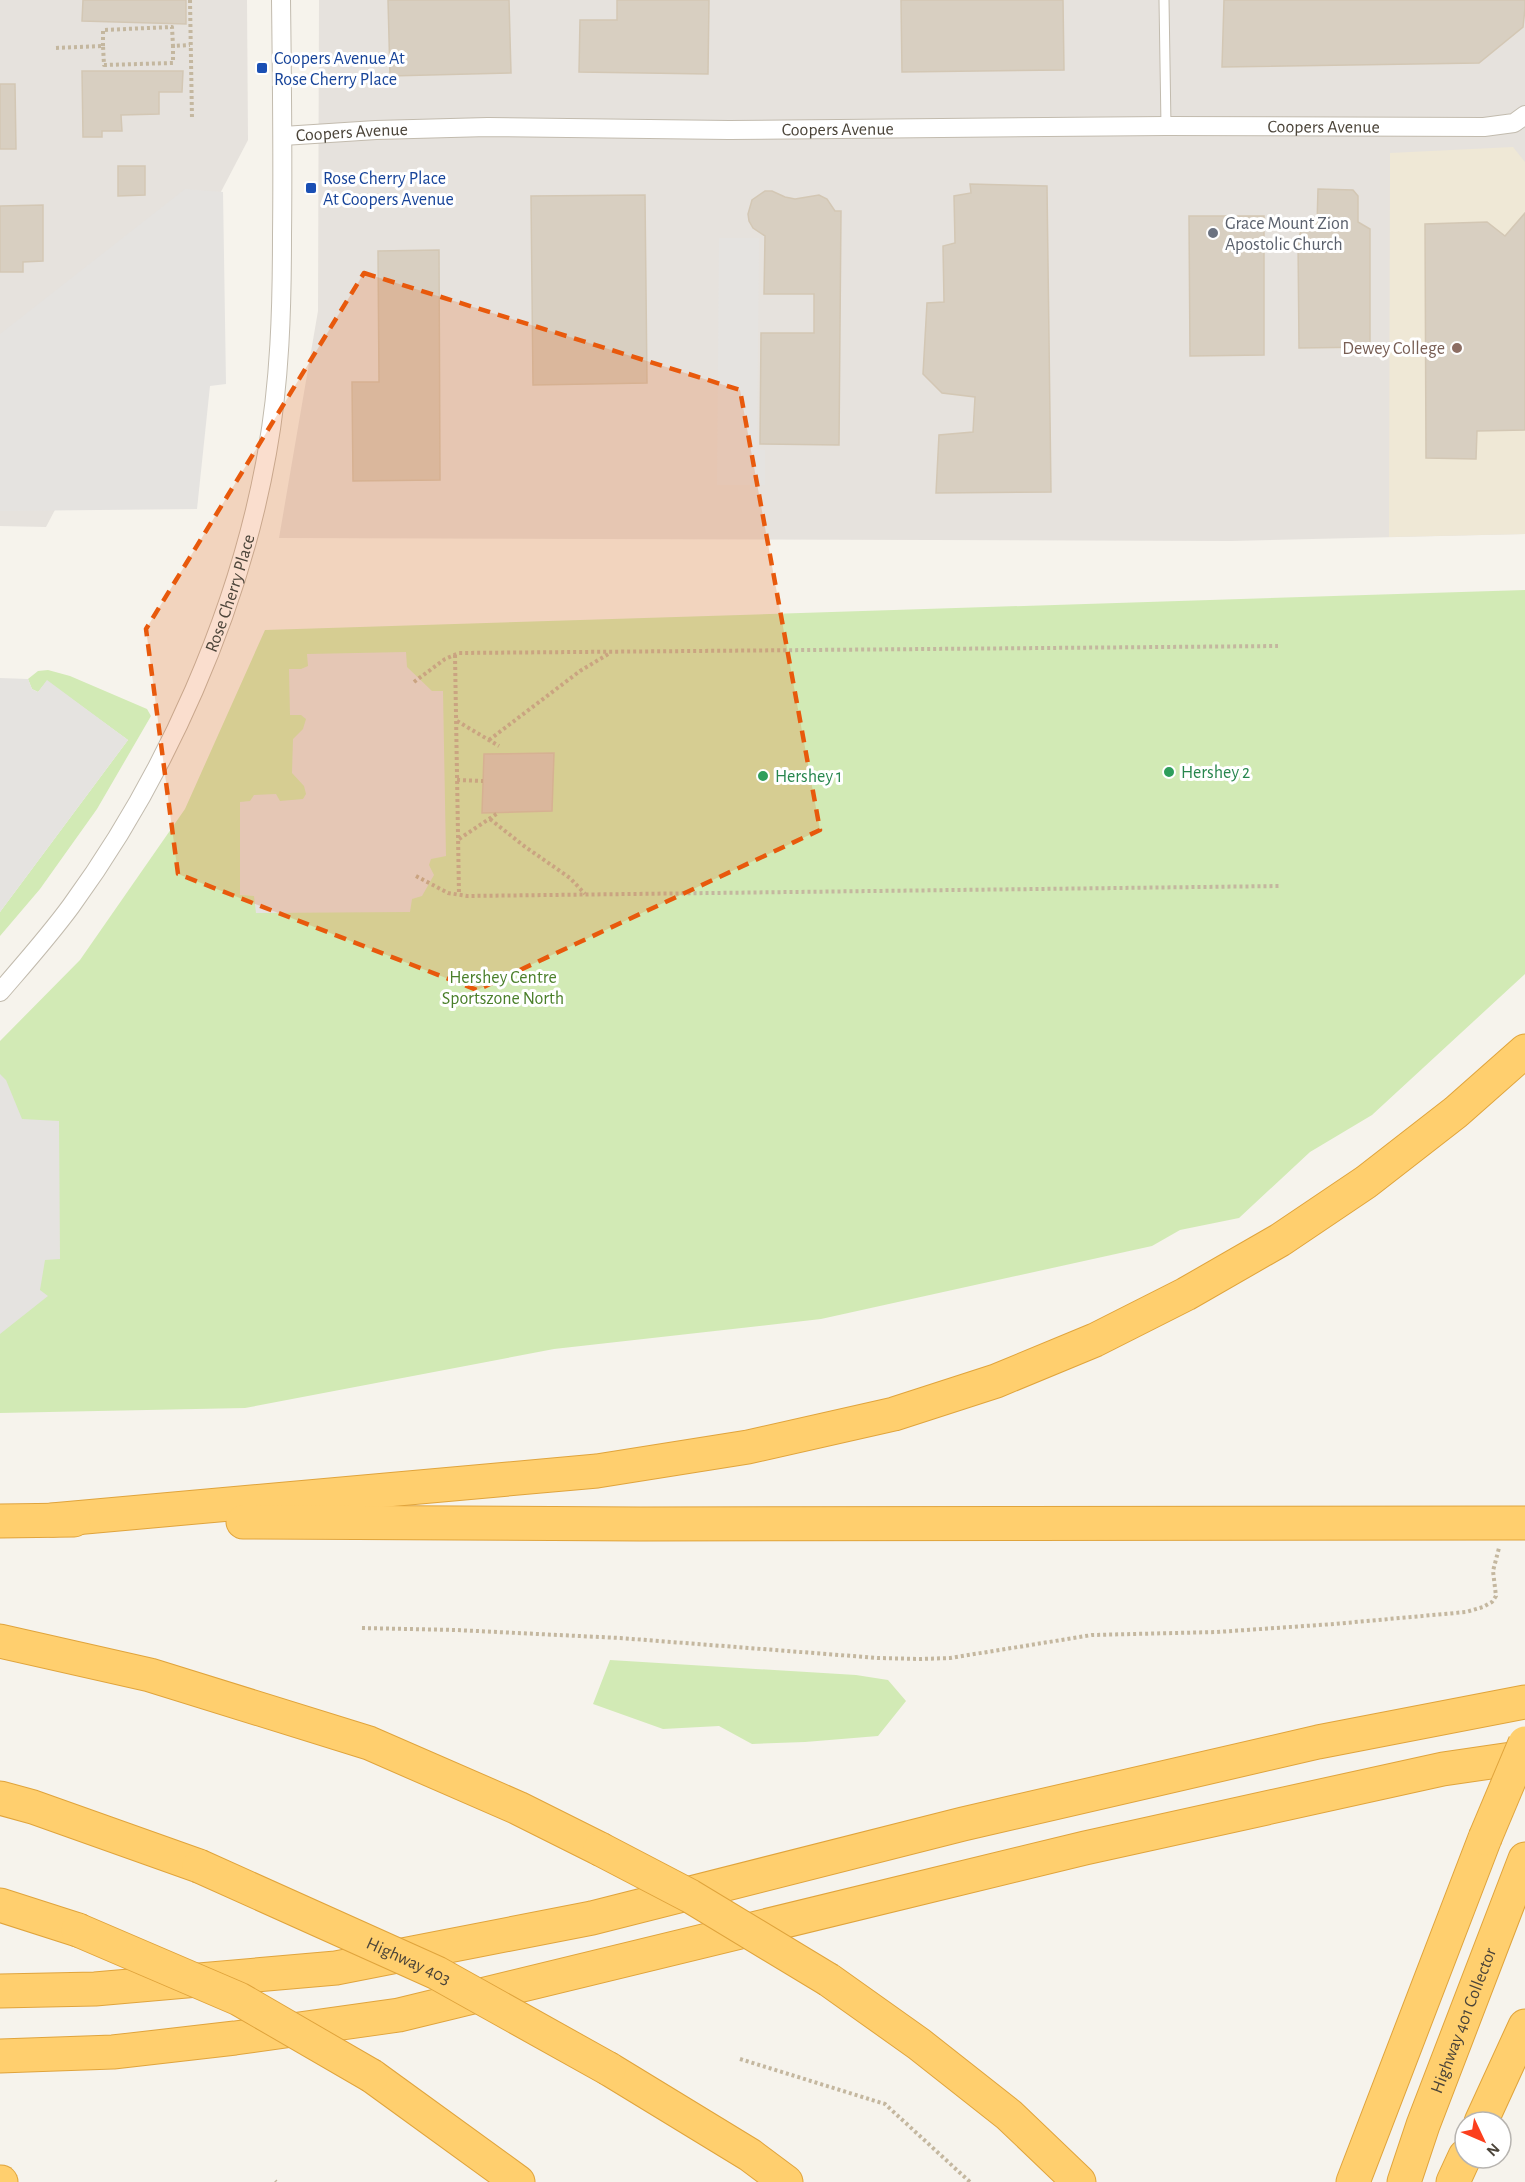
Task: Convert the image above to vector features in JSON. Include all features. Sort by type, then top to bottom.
[{"type":"highway","points":[[52,1520],[597,1472],[748,1447],[894,1414],[996,1381],[1095,1340],[1205,1284],[1280,1240],[1366,1182],[1456,1112],[1525,1052]]},
{"type":"highway","points":[[0,1521],[640,1524],[1517,1522]]},
{"type":"highway","points":[[0,1641],[150,1675],[369,1743],[518,1808],[600,1849],[690,1896],[829,1980],[919,2044],[1009,2115],[1079,2182]]},
{"type":"highway","points":[[0,1991],[95,1989],[336,1968],[592,1918],[963,1824],[1284,1750],[1525,1702]]},
{"type":"highway","points":[[1353,2182],[1485,1838],[1525,1743]]},
{"type":"highway","points":[[0,2056],[113,2052],[399,2016],[1085,1848],[1443,1769],[1525,1757]]},
{"type":"highway","name":"Highway 403","points":[[0,1798],[33,1807],[199,1866],[437,1973],[609,2069],[750,2155],[786,2182]]},
{"type":"highway","name":"Highway 401 Collector","points":[[1404,2182],[1423,2125],[1525,1859]]},
{"type":"highway","points":[[0,1905],[78,1930],[239,1999],[372,2076],[518,2182]]},
{"type":"highway","points":[[1486,2110],[1525,2026]]},
{"type":"street","name":"Coopers Avenue","points":[[281,0],[283,136],[376,130],[488,127],[729,130],[1166,126],[1484,127],[1514,123],[1525,115]]},
{"type":"street","name":"Rose Cherry Place","points":[[0,992],[70,907],[107,854],[155,770],[207,661],[230,599],[256,506],[267,453],[275,394],[281,312],[283,136]]},
{"type":"lane","points":[[1164,0],[1166,126]]},
{"type":"path","points":[[190,0],[192,120]]},
{"type":"path","points":[[172,27],[173,46],[173,63],[104,65],[103,30],[172,27]]},
{"type":"path","points":[[173,46],[190,45]]},
{"type":"path","points":[[56,48],[103,46]]},
{"type":"path","points":[[414,682],[445,659],[459,653],[1278,646]]},
{"type":"path","points":[[489,741],[580,671],[612,652]]},
{"type":"path","points":[[455,655],[459,895]]},
{"type":"path","points":[[456,720],[499,746]]},
{"type":"path","points":[[457,780],[483,781]]},
{"type":"path","points":[[458,839],[498,813]]},
{"type":"path","points":[[490,819],[570,878],[586,895]]},
{"type":"path","points":[[416,876],[448,893],[459,895],[1281,886]]},
{"type":"path","points":[[362,1628],[620,1638],[911,1659],[950,1658],[1092,1635],[1217,1632],[1426,1616],[1466,1612],[1491,1602],[1496,1596],[1493,1571],[1499,1549],[1517,1522]]},
{"type":"path","points":[[740,2059],[885,2104],[970,2182]]},
{"type":"highlighted area","points":[[364,273],[740,390],[820,830],[477,990],[178,874],[146,629]]},
{"type":"shaded area","points":[[0,0],[247,0],[248,140],[46,527],[0,526]]},
{"type":"shaded area","points":[[319,0],[1525,0],[1525,534],[1231,541],[279,538],[318,311]]},
{"type":"shaded area","name":"Dewey College","points":[[1513,147],[1525,162],[1525,534],[1389,537],[1390,153]]},
{"type":"shaded area","points":[[185,189],[223,192],[226,384],[210,386],[197,509],[0,511],[0,334]]},
{"type":"shaded area","points":[[719,238],[759,238],[757,449],[765,450],[765,485],[717,485]]},
{"type":"shaded area","points":[[406,652],[407,667],[432,691],[443,691],[446,856],[431,859],[429,865],[434,875],[422,896],[412,899],[410,912],[256,913],[254,896],[240,895],[240,802],[250,801],[254,795],[276,794],[280,801],[303,799],[306,794],[304,786],[292,773],[293,739],[303,729],[306,719],[301,715],[290,715],[289,669],[301,669],[308,666],[307,654]]},
{"type":"shaded area","points":[[0,678],[28,679],[32,689],[38,692],[47,680],[128,740],[0,912]]},
{"type":"shaded area","points":[[0,1074],[6,1080],[22,1119],[59,1121],[60,1259],[45,1260],[40,1290],[48,1296],[0,1334]]},
{"type":"green space","name":"Hershey Centre Sportszone North","points":[[1525,590],[1525,974],[1372,1115],[1310,1152],[1239,1218],[1180,1230],[1152,1246],[821,1319],[554,1349],[245,1408],[0,1413],[0,1041],[80,960],[185,809],[265,630]]},
{"type":"green space","points":[[48,670],[70,676],[147,709],[151,716],[97,809],[40,889],[0,936],[0,912],[128,740],[47,681],[38,692],[32,689],[28,679],[38,671]]},
{"type":"green space","points":[[610,1660],[856,1675],[888,1680],[906,1701],[878,1736],[752,1744],[719,1726],[663,1729],[593,1704]]},
{"type":"building","points":[[83,0],[186,0],[186,24],[82,21]]},
{"type":"building","points":[[388,0],[509,0],[511,73],[390,76]]},
{"type":"building","points":[[617,0],[709,0],[708,74],[579,72],[580,20],[617,20]]},
{"type":"building","points":[[901,0],[1063,0],[1064,70],[902,72]]},
{"type":"building","points":[[1224,0],[1525,0],[1525,8],[1523,27],[1479,63],[1222,67]]},
{"type":"building","points":[[82,71],[183,71],[182,92],[159,92],[159,114],[121,115],[122,131],[102,131],[102,137],[83,137]]},
{"type":"building","points":[[0,84],[15,84],[16,149],[0,149]]},
{"type":"building","points":[[118,166],[145,166],[145,195],[118,196]]},
{"type":"building","points":[[970,184],[1047,186],[1051,492],[936,493],[939,435],[973,432],[975,397],[942,393],[923,374],[927,303],[944,302],[943,246],[955,243],[954,196],[971,193]]},
{"type":"building","points":[[1318,189],[1353,190],[1358,196],[1358,222],[1370,229],[1370,347],[1299,348],[1298,240],[1302,228],[1317,225]]},
{"type":"building","points":[[765,191],[772,191],[795,199],[819,195],[827,199],[835,211],[841,211],[839,445],[760,444],[761,333],[814,333],[814,294],[764,294],[765,236],[753,228],[748,214],[752,200]]},
{"type":"building","points":[[645,195],[647,383],[533,385],[531,196]]},
{"type":"building","points":[[43,205],[43,261],[23,262],[23,272],[0,272],[0,206]]},
{"type":"building","points":[[1525,213],[1525,430],[1477,431],[1476,459],[1426,458],[1425,224],[1487,222],[1505,236]]},
{"type":"building","points":[[1189,216],[1264,216],[1264,355],[1190,356]]},
{"type":"building","points":[[439,250],[440,480],[353,481],[352,382],[379,382],[378,251]]},
{"type":"building","points":[[554,753],[552,811],[482,813],[484,754]]},
{"type":"place","name":"Coopers Avenue At Rose Cherry Place","points":[[262,68]]},
{"type":"place","name":"Rose Cherry Place At Coopers Avenue","points":[[311,188]]},
{"type":"place","name":"Grace Mount Zion Apostolic Church","points":[[1213,233]]},
{"type":"place","name":"Dewey College","points":[[1457,348]]},
{"type":"place","name":"Hershey 2","points":[[1169,772]]},
{"type":"place","name":"Hershey 1","points":[[763,776]]}]
